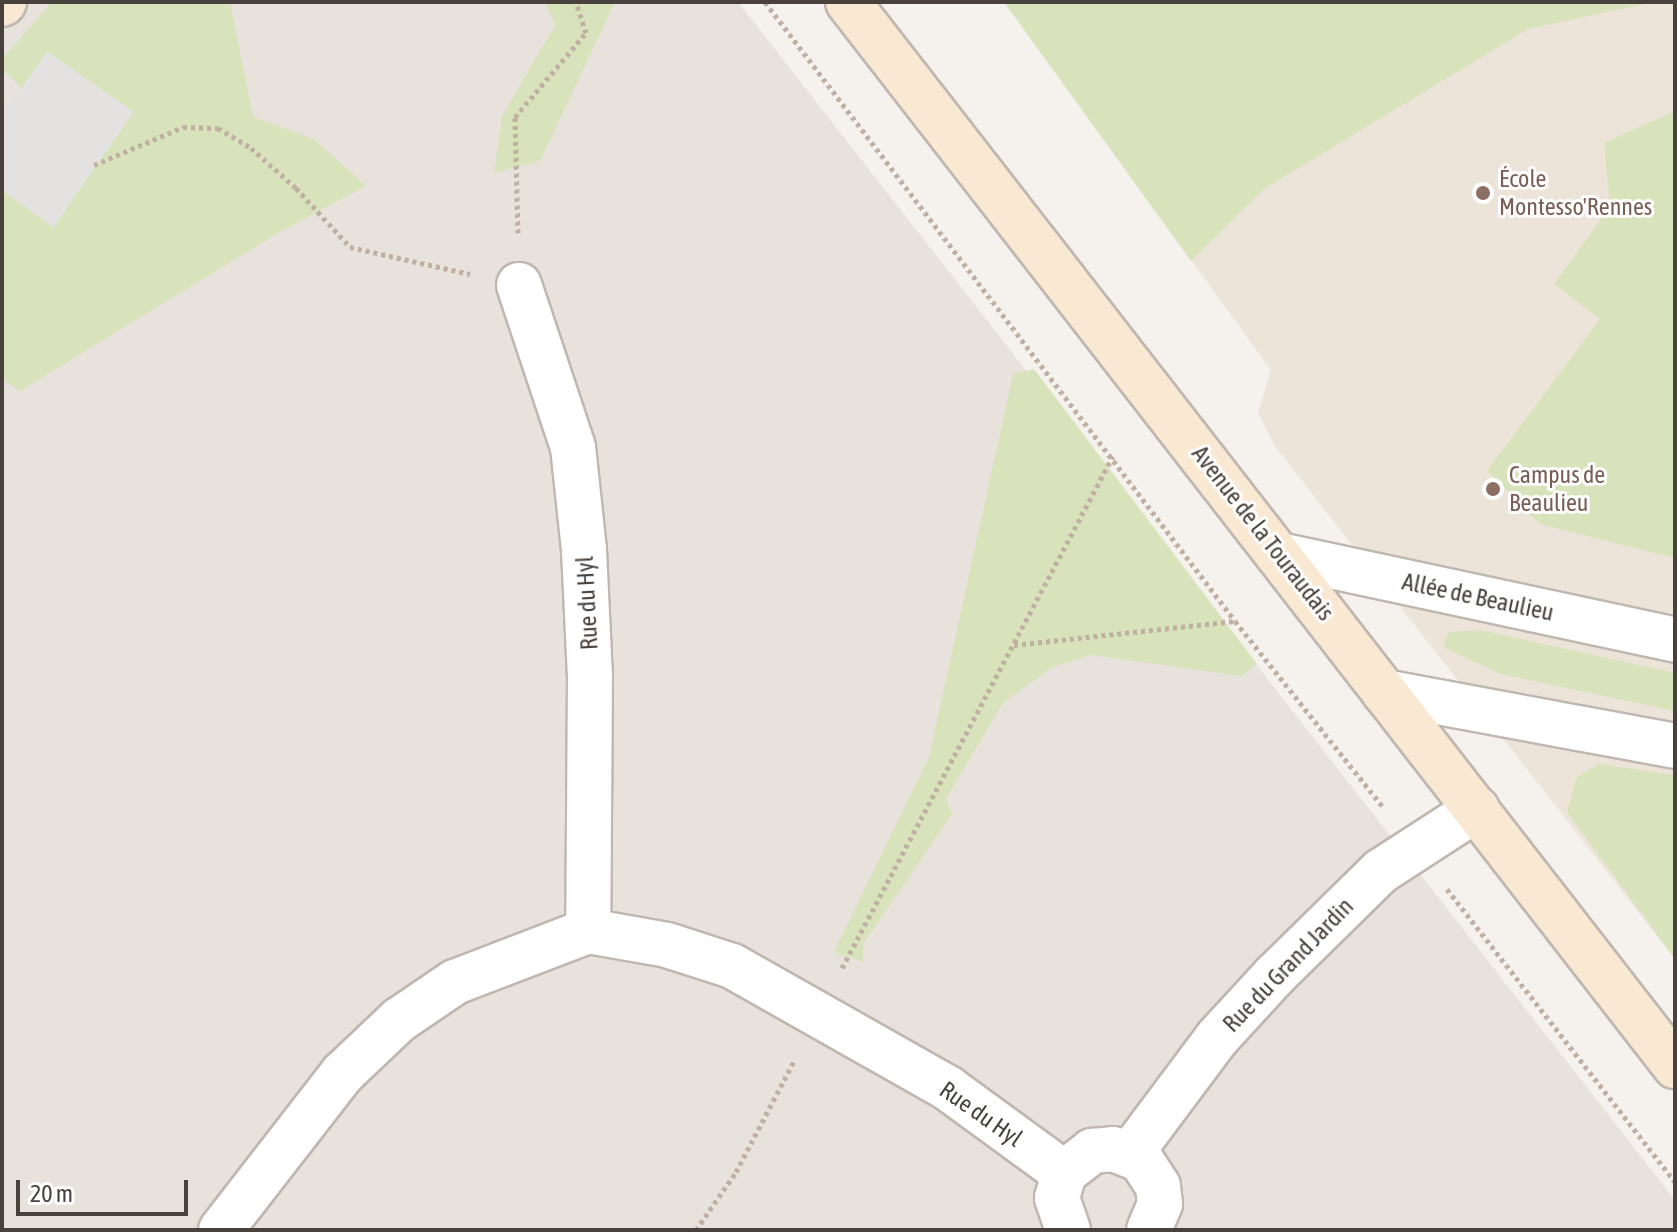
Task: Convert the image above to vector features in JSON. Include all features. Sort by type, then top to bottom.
[{"type":"main road","name":"Avenue de la Touraudais","points":[[848,2],[1675,1066]]},
{"type":"street","name":"Rue du Hyl","points":[[519,285],[573,447],[584,550],[590,676],[588,931],[667,945],[732,966],[949,1089],[1064,1173]]},
{"type":"street","name":"Allée de Beaulieu","points":[[1280,555],[1675,640]]},
{"type":"street","points":[[1384,692],[1675,746]]},
{"type":"street","name":"Rue du Grand Jardin","points":[[1131,1153],[1217,1038],[1275,975],[1381,871],[1477,809]]},
{"type":"street","points":[[221,1230],[342,1074],[399,1020],[455,982],[588,931]]},
{"type":"street","points":[[1068,1230],[1057,1198],[1064,1173],[1092,1151],[1131,1153],[1158,1186],[1160,1204],[1149,1230]]},
{"type":"path","points":[[94,165],[183,127],[218,128],[251,148],[296,188],[350,247],[519,285],[515,117],[586,33],[576,2]]},
{"type":"path","points":[[765,2],[1113,456],[1235,621],[1675,1182]]},
{"type":"path","points":[[696,1230],[736,1172],[1113,456]]},
{"type":"path","points":[[1013,645],[1235,621]]},
{"type":"shaded area","points":[[2,2],[738,2],[1675,1200],[1675,1230],[2,1230]]},
{"type":"shaded area","name":"Campus de Beaulieu","points":[[1004,2],[1675,2],[1675,959],[1275,446],[1258,413],[1271,370]]},
{"type":"shaded area","points":[[47,52],[134,112],[53,227],[2,190],[2,115]]},
{"type":"green space","points":[[52,2],[230,2],[253,117],[315,140],[366,186],[278,233],[20,391],[2,379],[2,190],[54,227],[133,112],[48,52],[22,89],[2,68],[2,59]]},
{"type":"green space","points":[[545,2],[615,2],[540,161],[494,173],[502,116],[555,25]]},
{"type":"green space","points":[[1004,2],[1654,2],[1528,29],[1264,189],[1191,261]]},
{"type":"green space","points":[[1675,111],[1675,558],[1540,524],[1487,471],[1600,319],[1554,284],[1610,207],[1604,143]]},
{"type":"green space","points":[[1034,369],[1257,664],[1241,676],[1091,655],[1051,668],[1003,703],[946,799],[952,814],[863,944],[863,962],[834,952],[929,757],[1013,374]]},
{"type":"green space","points":[[1480,630],[1675,673],[1675,711],[1501,674],[1443,647],[1449,632]]},
{"type":"green space","points":[[1599,764],[1675,775],[1675,959],[1567,812],[1577,777]]},
{"type":"place","name":"École Montesso'Rennes","points":[[1483,193]]},
{"type":"place","name":"Campus de Beaulieu","points":[[1493,489]]}]
